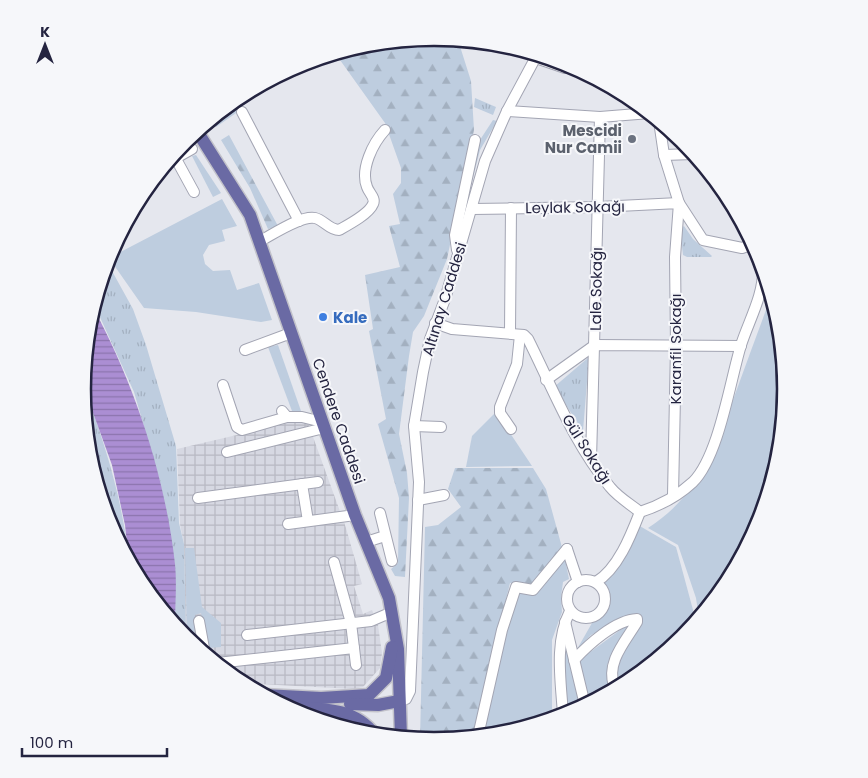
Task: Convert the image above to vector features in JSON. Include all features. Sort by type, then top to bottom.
[{"type":"main road","name":"Cendere Caddesi","points":[[202,137],[250,215],[354,515],[366,542],[393,617],[398,649],[401,730]]},
{"type":"main road","points":[[282,696],[321,698],[362,697],[369,695],[382,684],[389,668],[393,617]]},
{"type":"main road","points":[[321,698],[360,705],[378,705],[399,700]]},
{"type":"main road","points":[[310,709],[341,711],[361,719],[366,725]]},
{"type":"street","name":"Altınay Caddesi","points":[[399,700],[406,699],[410,691],[419,482],[414,426],[422,372],[435,323],[458,256],[485,161],[507,111],[533,61]]},
{"type":"street","points":[[507,111],[600,117],[638,114]]},
{"type":"street","points":[[242,112],[299,221]]},
{"type":"street","name":"Lale Sokağı","points":[[591,460],[600,117]]},
{"type":"street","points":[[260,241],[299,221],[313,217],[334,230],[339,230],[368,210],[373,205],[374,199],[367,187],[368,159],[372,147],[385,130]]},
{"type":"street","points":[[661,132],[664,155],[679,203],[703,240],[742,248],[746,247]]},
{"type":"street","points":[[458,256],[456,235],[475,140]]},
{"type":"street","points":[[194,145],[206,143]]},
{"type":"street","points":[[664,155],[683,154]]},
{"type":"street","points":[[174,165],[194,192]]},
{"type":"street","name":"Leylak Sokağı","points":[[472,209],[598,207],[679,203]]},
{"type":"street","name":"Karanfil Sokağı","points":[[673,496],[676,346],[675,257],[679,203]]},
{"type":"street","points":[[511,208],[517,364],[500,407],[500,412],[511,429]]},
{"type":"street","points":[[596,582],[602,578],[615,562],[640,512],[661,505],[693,482],[707,459],[723,416],[741,346],[761,287]]},
{"type":"street","points":[[435,323],[452,329],[515,334]]},
{"type":"street","points":[[246,350],[262,348],[291,333]]},
{"type":"street","name":"Gül Sokağı","points":[[515,334],[528,339],[546,380],[591,460],[611,489],[640,512]]},
{"type":"street","points":[[546,380],[595,345],[741,346]]},
{"type":"street","points":[[223,385],[229,414],[237,427],[242,430],[285,414],[302,417],[323,425]]},
{"type":"street","points":[[227,452],[323,425]]},
{"type":"street","points":[[414,426],[441,427]]},
{"type":"street","points":[[198,498],[318,482]]},
{"type":"street","points":[[302,484],[308,521]]},
{"type":"street","points":[[418,500],[444,495]]},
{"type":"street","points":[[380,513],[392,561]]},
{"type":"street","points":[[288,524],[354,515]]},
{"type":"street","points":[[366,542],[385,536]]},
{"type":"street","points":[[480,729],[502,630],[516,587],[533,590],[568,549],[578,582]]},
{"type":"street","points":[[334,562],[351,623],[356,664]]},
{"type":"street","points":[[584,580],[596,582],[601,586],[606,598],[603,610],[587,619],[570,611],[566,600],[567,595],[578,582],[584,580]]},
{"type":"street","points":[[563,707],[560,642],[570,611]]},
{"type":"street","points":[[247,635],[393,617]]},
{"type":"street","points":[[574,660],[592,642],[628,621],[637,619],[613,662],[613,681]]},
{"type":"street","points":[[199,621],[203,642]]},
{"type":"street","points":[[565,622],[583,697]]},
{"type":"street","points":[[226,662],[354,648]]},
{"type":"shaded area","points":[[99,319],[135,400],[156,464],[164,497],[175,564],[175,614],[149,579],[127,540],[112,465],[92,410],[92,367]]},
{"type":"shaded area","points":[[292,422],[308,423],[346,528],[362,584],[354,586],[363,614],[372,610],[378,625],[382,653],[380,668],[363,687],[353,689],[260,684],[225,661],[186,625],[184,544],[180,524],[177,449]]},
{"type":"green space","points":[[434,46],[460,47],[471,81],[474,130],[447,259],[424,316],[413,332],[409,356],[399,434],[407,473],[409,498],[405,577],[395,576],[391,569],[398,563],[399,498],[378,424],[386,419],[369,331],[373,329],[365,275],[400,267],[389,226],[400,224],[393,194],[401,183],[401,168],[385,123],[340,60],[389,49]]},
{"type":"green space","points":[[475,98],[496,107],[493,115],[474,107]]},
{"type":"green space","points":[[239,107],[239,111],[216,127],[215,125]]},
{"type":"green space","points":[[493,120],[497,121],[480,150],[468,197],[476,146]]},
{"type":"green space","points":[[229,135],[278,226],[268,229],[250,188],[221,140]]},
{"type":"green space","points":[[196,155],[221,193],[213,197],[192,156]]},
{"type":"green space","points":[[222,199],[237,226],[222,230],[225,241],[209,245],[203,255],[205,264],[213,271],[230,270],[237,290],[259,283],[272,320],[261,322],[196,312],[144,308],[114,265],[120,252]]},
{"type":"green space","points":[[684,226],[693,239],[711,257],[687,257],[683,255],[680,230]]},
{"type":"green space","points":[[112,271],[133,309],[146,345],[176,446],[179,523],[184,544],[186,625],[175,614],[175,566],[160,482],[134,392],[99,316]]},
{"type":"green space","points":[[767,308],[774,344],[777,389],[774,434],[765,478],[751,520],[741,541],[719,579],[698,608],[696,598],[678,545],[648,528],[666,515],[694,484],[714,449]]},
{"type":"green space","points":[[278,345],[301,411],[292,411],[268,347]]},
{"type":"green space","points":[[589,357],[583,431],[554,387]]},
{"type":"green space","points":[[92,411],[112,471],[126,540],[109,499],[103,478],[94,434]]},
{"type":"green space","points":[[496,412],[532,466],[466,467],[472,436]]},
{"type":"green space","points":[[455,468],[533,468],[546,489],[563,551],[532,586],[510,583],[475,729],[420,731],[425,527],[438,525],[461,507],[448,489]]},
{"type":"green space","points":[[638,525],[676,547],[694,613],[660,647],[614,680],[617,665],[642,621],[638,616],[632,614],[591,635],[576,651],[592,623],[605,612],[609,601],[608,592],[602,583]]},
{"type":"green space","points":[[185,548],[194,548],[202,607],[221,623],[221,647],[209,648],[201,613],[195,615],[194,633],[187,626]]},
{"type":"green space","points":[[565,559],[569,579],[563,582],[562,612],[552,640],[552,711],[523,720],[483,728],[504,632],[518,590]]},
{"type":"green space","points":[[631,622],[632,624],[607,665],[610,683],[588,695],[578,661]]},
{"type":"green space","points":[[564,635],[579,699],[566,706]]},
{"type":"place","name":"Mescidi Nur Camii","points":[[632,139]]},
{"type":"place","name":"Kale","points":[[323,317]]}]
